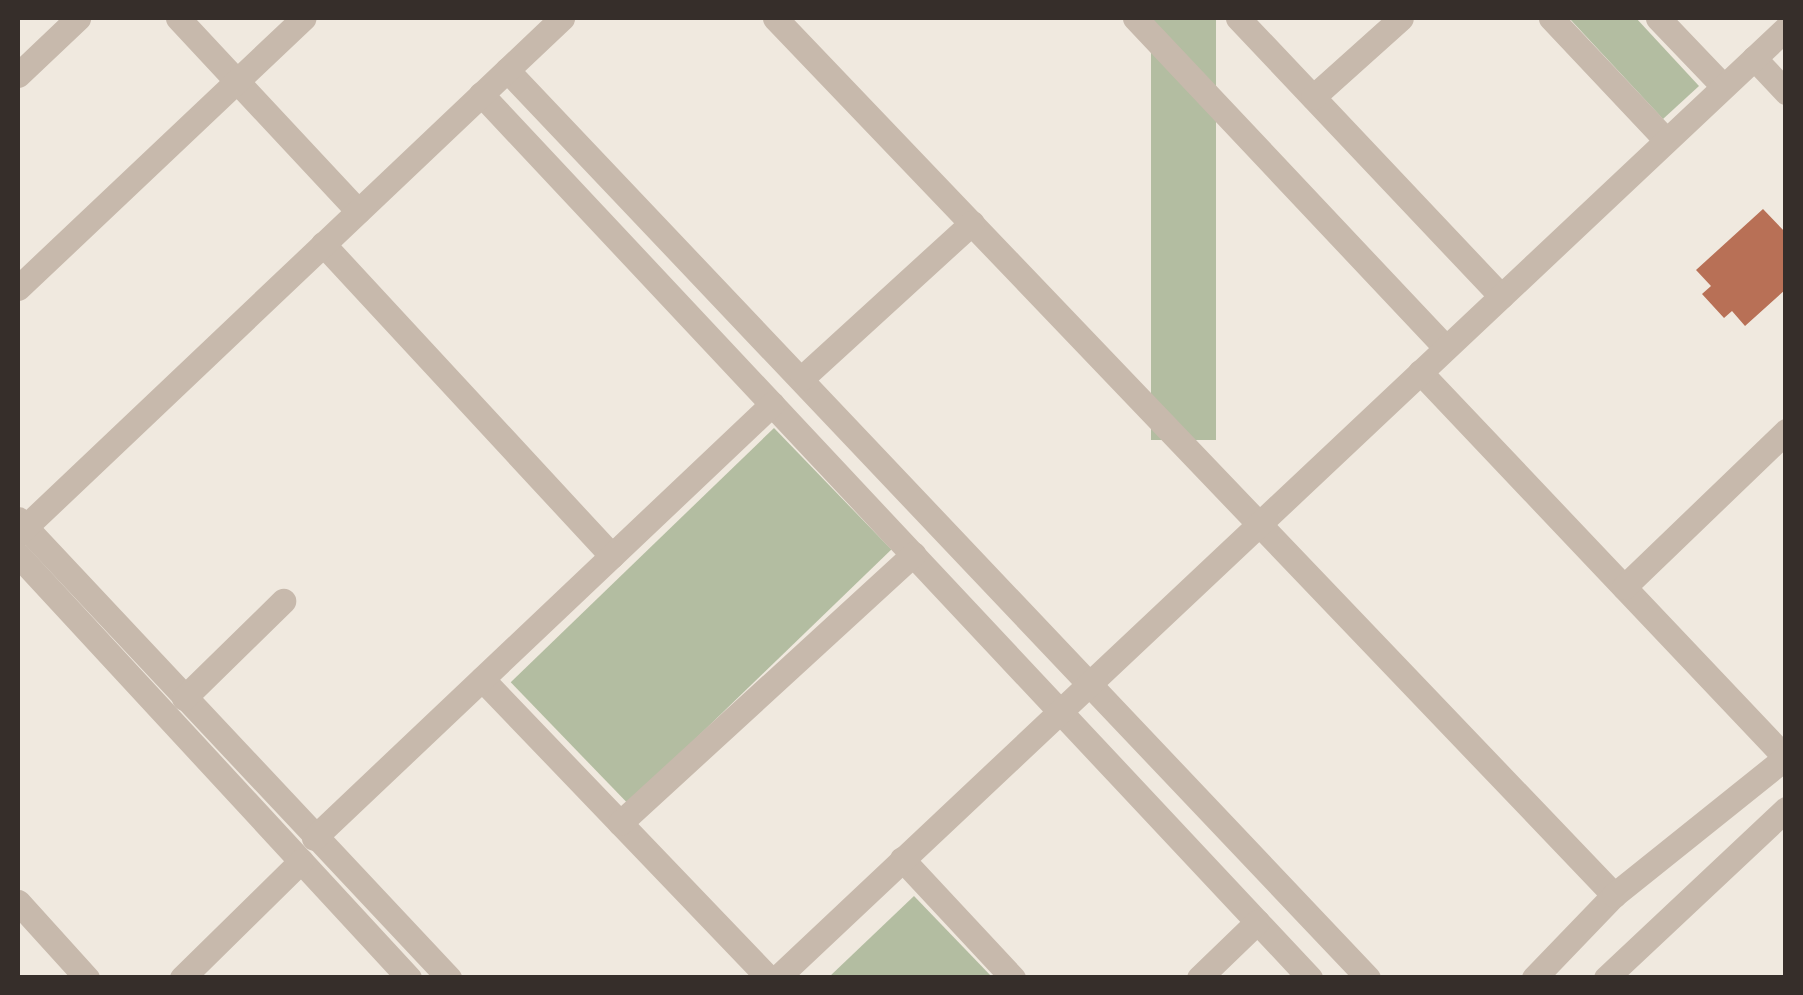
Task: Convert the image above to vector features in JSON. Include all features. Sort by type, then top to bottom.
[{"type":"street","points":[[18,75],[78,18]]},
{"type":"street","points":[[178,18],[358,211]]},
{"type":"street","points":[[18,288],[304,18]]},
{"type":"street","points":[[448,978],[20,527],[562,18]]},
{"type":"street","points":[[775,18],[1614,894]]},
{"type":"street","points":[[1136,18],[1446,348]]},
{"type":"street","points":[[1238,18],[1501,296]]},
{"type":"street","points":[[1313,97],[1400,18]]},
{"type":"street","points":[[1551,18],[1666,140]]},
{"type":"street","points":[[1658,18],[1723,86]]},
{"type":"street","points":[[777,978],[1786,28]]},
{"type":"street","points":[[1754,58],[1786,92]]},
{"type":"street","points":[[507,70],[1092,681],[1368,978]]},
{"type":"street","points":[[480,94],[1310,978]]},
{"type":"street","points":[[802,378],[972,223]]},
{"type":"street","points":[[323,244],[612,556]]},
{"type":"street","points":[[1420,372],[1785,757],[1614,894],[1534,978]]},
{"type":"street","points":[[314,838],[772,404]]},
{"type":"street","points":[[1624,587],[1786,432]]},
{"type":"street","points":[[620,822],[914,554]]},
{"type":"street","points":[[18,555],[409,978]]},
{"type":"street","points":[[184,698],[284,601]]},
{"type":"street","points":[[482,679],[769,978]]},
{"type":"street","points":[[1606,978],[1786,809]]},
{"type":"street","points":[[902,860],[1014,978]]},
{"type":"street","points":[[182,978],[301,861]]},
{"type":"street","points":[[18,902],[87,978]]},
{"type":"street","points":[[1199,978],[1257,922]]},
{"type":"green space","points":[[1151,18],[1216,18],[1216,440],[1151,440]]},
{"type":"green space","points":[[1569,18],[1636,18],[1699,86],[1663,119]]},
{"type":"green space","points":[[774,428],[891,550],[628,804],[511,682]]},
{"type":"green space","points":[[914,896],[992,977],[829,977]]},
{"type":"building","points":[[1763,209],[1786,233],[1786,289],[1745,326],[1732,311],[1724,318],[1702,294],[1711,286],[1696,270]]}]
